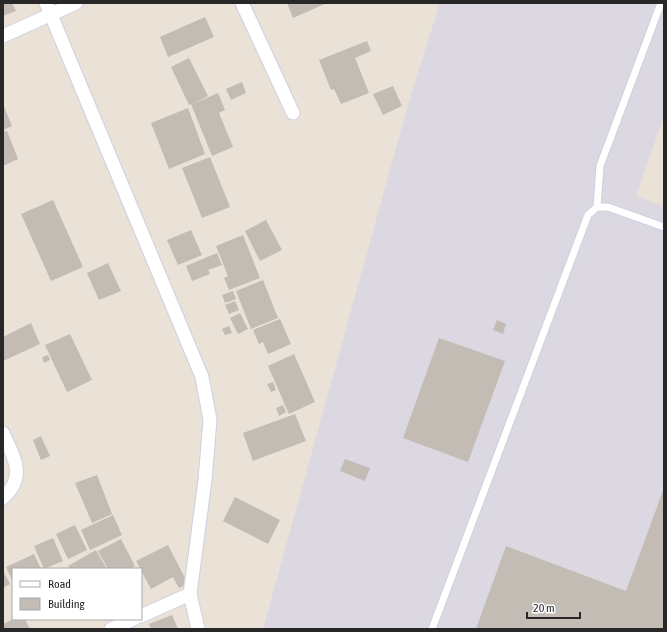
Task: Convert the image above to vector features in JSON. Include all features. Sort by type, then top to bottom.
[{"type":"street","points":[[3,36],[48,8],[76,3]]},
{"type":"street","points":[[242,3],[293,113]]},
{"type":"street","points":[[48,8],[202,377],[210,420],[205,480],[190,594],[198,629]]},
{"type":"street","points":[[3,433],[17,464],[16,483],[3,498]]},
{"type":"street","points":[[142,616],[190,594]]},
{"type":"street","points":[[111,629],[132,620]]},
{"type":"lane","points":[[597,207],[600,166],[661,3]]},
{"type":"lane","points":[[432,629],[588,215],[597,207],[608,207],[664,228]]},
{"type":"shaded area","points":[[440,3],[664,3],[664,116],[636,196],[664,206],[664,629],[263,629],[409,101]]},
{"type":"building","points":[[3,3],[12,3],[16,11],[3,16]]},
{"type":"building","points":[[287,3],[327,3],[293,18]]},
{"type":"building","points":[[205,17],[214,37],[168,57],[160,37]]},
{"type":"building","points":[[367,41],[371,51],[355,58],[369,93],[341,104],[334,89],[331,90],[319,60]]},
{"type":"building","points":[[189,58],[208,96],[193,104],[218,93],[225,110],[219,113],[233,147],[212,156],[191,104],[189,105],[171,67]]},
{"type":"building","points":[[242,82],[246,93],[231,100],[226,89]]},
{"type":"building","points":[[393,86],[402,106],[383,115],[373,94]]},
{"type":"building","points":[[3,104],[12,126],[3,130]]},
{"type":"building","points":[[188,108],[205,154],[169,169],[151,123]]},
{"type":"building","points":[[7,131],[18,159],[3,166],[3,132]]},
{"type":"building","points":[[210,157],[230,207],[202,218],[182,168]]},
{"type":"building","points":[[53,200],[83,267],[51,281],[21,214]]},
{"type":"building","points":[[266,220],[282,250],[260,261],[245,231]]},
{"type":"building","points":[[191,230],[202,255],[178,265],[167,240]]},
{"type":"building","points":[[243,235],[260,278],[229,290],[224,278],[228,276],[216,246]]},
{"type":"building","points":[[217,253],[222,265],[208,270],[210,274],[192,281],[186,266]]},
{"type":"building","points":[[108,263],[121,291],[99,300],[87,273]]},
{"type":"building","points":[[263,280],[278,318],[251,329],[236,291]]},
{"type":"building","points":[[233,291],[236,299],[225,303],[222,295]]},
{"type":"building","points":[[235,301],[239,310],[229,314],[225,305]]},
{"type":"building","points":[[240,313],[248,329],[238,334],[230,318]]},
{"type":"building","points":[[280,319],[291,344],[268,354],[263,342],[259,344],[253,330]]},
{"type":"building","points":[[497,320],[506,324],[503,334],[493,330]]},
{"type":"building","points":[[31,323],[40,344],[3,361],[3,337]]},
{"type":"building","points":[[229,326],[232,333],[225,335],[222,329]]},
{"type":"building","points":[[70,334],[92,380],[67,392],[45,345]]},
{"type":"building","points":[[439,338],[505,361],[468,462],[403,438]]},
{"type":"building","points":[[294,354],[315,402],[289,414],[268,366]]},
{"type":"building","points":[[48,355],[50,360],[44,363],[42,357]]},
{"type":"building","points":[[273,382],[276,390],[271,392],[267,384]]},
{"type":"building","points":[[283,405],[286,412],[279,416],[276,408]]},
{"type":"building","points":[[295,414],[306,441],[253,461],[243,433]]},
{"type":"building","points":[[41,436],[50,456],[41,460],[33,440]]},
{"type":"building","points":[[345,459],[370,468],[365,481],[340,471]]},
{"type":"building","points":[[97,475],[112,514],[92,523],[75,483]]},
{"type":"building","points":[[664,488],[664,629],[476,629],[506,546],[626,591]]},
{"type":"building","points":[[235,497],[280,520],[268,544],[223,521]]},
{"type":"building","points":[[113,515],[122,535],[90,550],[81,530]]},
{"type":"building","points":[[75,525],[87,550],[68,559],[56,534]]},
{"type":"building","points":[[53,538],[63,561],[44,568],[34,546]]},
{"type":"building","points":[[121,539],[135,566],[131,568],[107,568],[98,551]]},
{"type":"building","points":[[168,545],[188,584],[179,588],[173,577],[151,589],[142,572],[142,568],[140,568],[136,561]]},
{"type":"building","points":[[96,550],[106,568],[69,568],[68,566]]},
{"type":"building","points":[[34,554],[41,568],[12,568],[12,580],[6,567]]},
{"type":"building","points":[[3,571],[10,584],[3,588]]},
{"type":"building","points":[[172,615],[178,629],[151,629],[149,624]]},
{"type":"building","points":[[12,620],[26,620],[30,629],[3,629],[3,624]]}]
